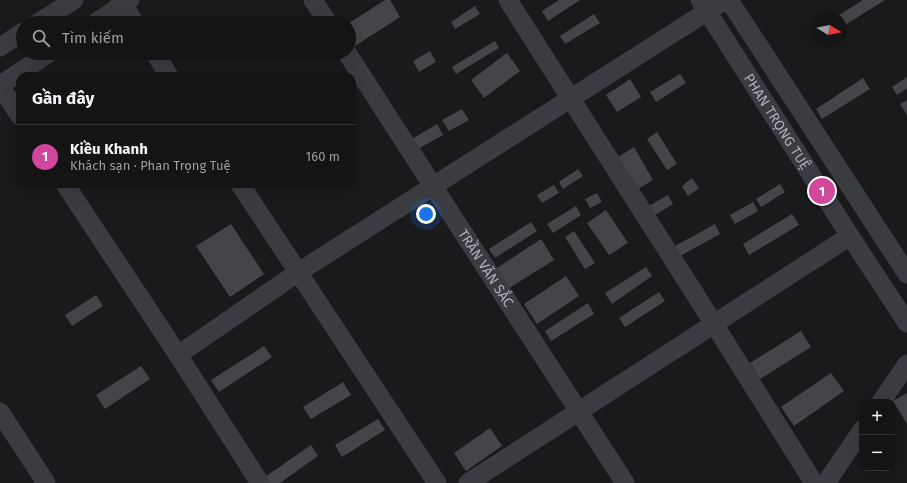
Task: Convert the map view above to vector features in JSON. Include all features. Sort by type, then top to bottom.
[{"type":"street","points":[[49,16],[74,0]]},
{"type":"street","points":[[313,0],[323,16]]},
{"type":"street","points":[[508,0],[814,483]]},
{"type":"street","points":[[178,355],[298,273],[571,99],[703,6],[725,0]]},
{"type":"street","name":"PHAN TRỌNG TUỆ","points":[[729,0],[907,274]]},
{"type":"street","points":[[105,16],[124,2],[131,16]]},
{"type":"street","name":"PHAN TRỌNG TUỆ","points":[[703,6],[907,323]]},
{"type":"street","points":[[0,47],[16,37]]},
{"type":"street","points":[[20,72],[38,60]]},
{"type":"street","points":[[159,60],[167,72]]},
{"type":"street","name":"TRẦN VĂN SẮC","points":[[352,60],[625,483]]},
{"type":"street","points":[[16,75],[0,85],[16,110]]},
{"type":"street","points":[[68,188],[178,355],[260,483]]},
{"type":"street","points":[[243,188],[437,483]]},
{"type":"street","points":[[468,483],[850,236]]},
{"type":"street","points":[[883,399],[907,364]]},
{"type":"street","points":[[0,412],[46,483]]},
{"type":"street","points":[[826,483],[859,434]]},
{"type":"building","points":[[385,0],[390,0],[400,17],[356,45],[356,19]]},
{"type":"building","points":[[559,0],[580,0],[548,21],[542,11]]},
{"type":"building","points":[[863,0],[885,0],[847,24],[847,12],[844,12]]},
{"type":"building","points":[[475,6],[480,14],[455,29],[451,22]]},
{"type":"building","points":[[594,14],[600,23],[565,44],[560,36]]},
{"type":"building","points":[[495,41],[499,48],[456,74],[452,67]]},
{"type":"building","points":[[430,51],[436,62],[419,72],[413,61]]},
{"type":"building","points":[[507,53],[520,71],[484,98],[471,80]]},
{"type":"building","points":[[680,74],[686,83],[656,102],[650,92]]},
{"type":"building","points":[[907,77],[907,88],[897,95],[892,87]]},
{"type":"building","points":[[863,78],[870,89],[822,119],[816,109]]},
{"type":"building","points":[[630,79],[641,97],[617,112],[606,95]]},
{"type":"building","points":[[907,100],[907,115],[900,104]]},
{"type":"building","points":[[462,109],[469,120],[449,131],[442,120]]},
{"type":"building","points":[[437,124],[443,135],[418,149],[412,139]]},
{"type":"building","points":[[657,132],[677,164],[667,170],[647,139]]},
{"type":"building","points":[[634,147],[653,180],[635,191],[615,159]]},
{"type":"building","points":[[578,169],[583,176],[563,189],[559,182]]},
{"type":"building","points":[[692,178],[699,188],[688,196],[682,186]]},
{"type":"building","points":[[780,184],[785,192],[761,207],[756,199]]},
{"type":"building","points":[[554,185],[559,193],[542,203],[537,195]]},
{"type":"building","points":[[597,193],[602,202],[590,208],[585,199]]},
{"type":"building","points":[[668,195],[673,204],[655,215],[649,206]]},
{"type":"building","points":[[753,202],[758,211],[735,224],[730,215]]},
{"type":"building","points":[[576,206],[581,215],[553,233],[547,224]]},
{"type":"building","points":[[606,210],[628,243],[609,255],[587,223]]},
{"type":"building","points":[[792,214],[799,225],[749,255],[743,244]]},
{"type":"building","points":[[531,222],[537,231],[495,258],[489,249]]},
{"type":"building","points":[[231,224],[264,274],[230,297],[196,246]]},
{"type":"building","points":[[715,224],[720,234],[680,256],[675,246]]},
{"type":"building","points":[[574,231],[595,263],[585,269],[565,237]]},
{"type":"building","points":[[541,239],[554,260],[506,290],[494,270]]},
{"type":"building","points":[[646,267],[652,276],[612,304],[605,293]]},
{"type":"building","points":[[566,276],[579,296],[537,324],[524,304]]},
{"type":"building","points":[[659,292],[665,301],[625,327],[619,318]]},
{"type":"building","points":[[96,295],[103,306],[72,326],[65,315]]},
{"type":"building","points":[[588,303],[594,314],[551,341],[545,331]]},
{"type":"building","points":[[801,331],[811,347],[760,379],[750,363]]},
{"type":"building","points":[[264,346],[272,357],[219,392],[211,380]]},
{"type":"building","points":[[141,366],[150,379],[105,409],[96,395]]},
{"type":"building","points":[[831,373],[844,391],[794,426],[781,407]]},
{"type":"building","points":[[343,382],[351,395],[311,419],[303,407]]},
{"type":"building","points":[[907,393],[907,424],[895,404],[895,400]]},
{"type":"building","points":[[378,419],[385,430],[342,457],[335,445]]},
{"type":"building","points":[[490,428],[502,446],[466,471],[454,453]]},
{"type":"building","points":[[311,445],[318,456],[280,483],[265,483],[262,479]]},
{"type":"place","name":"Kiều Khanh","points":[[822,191]]}]
